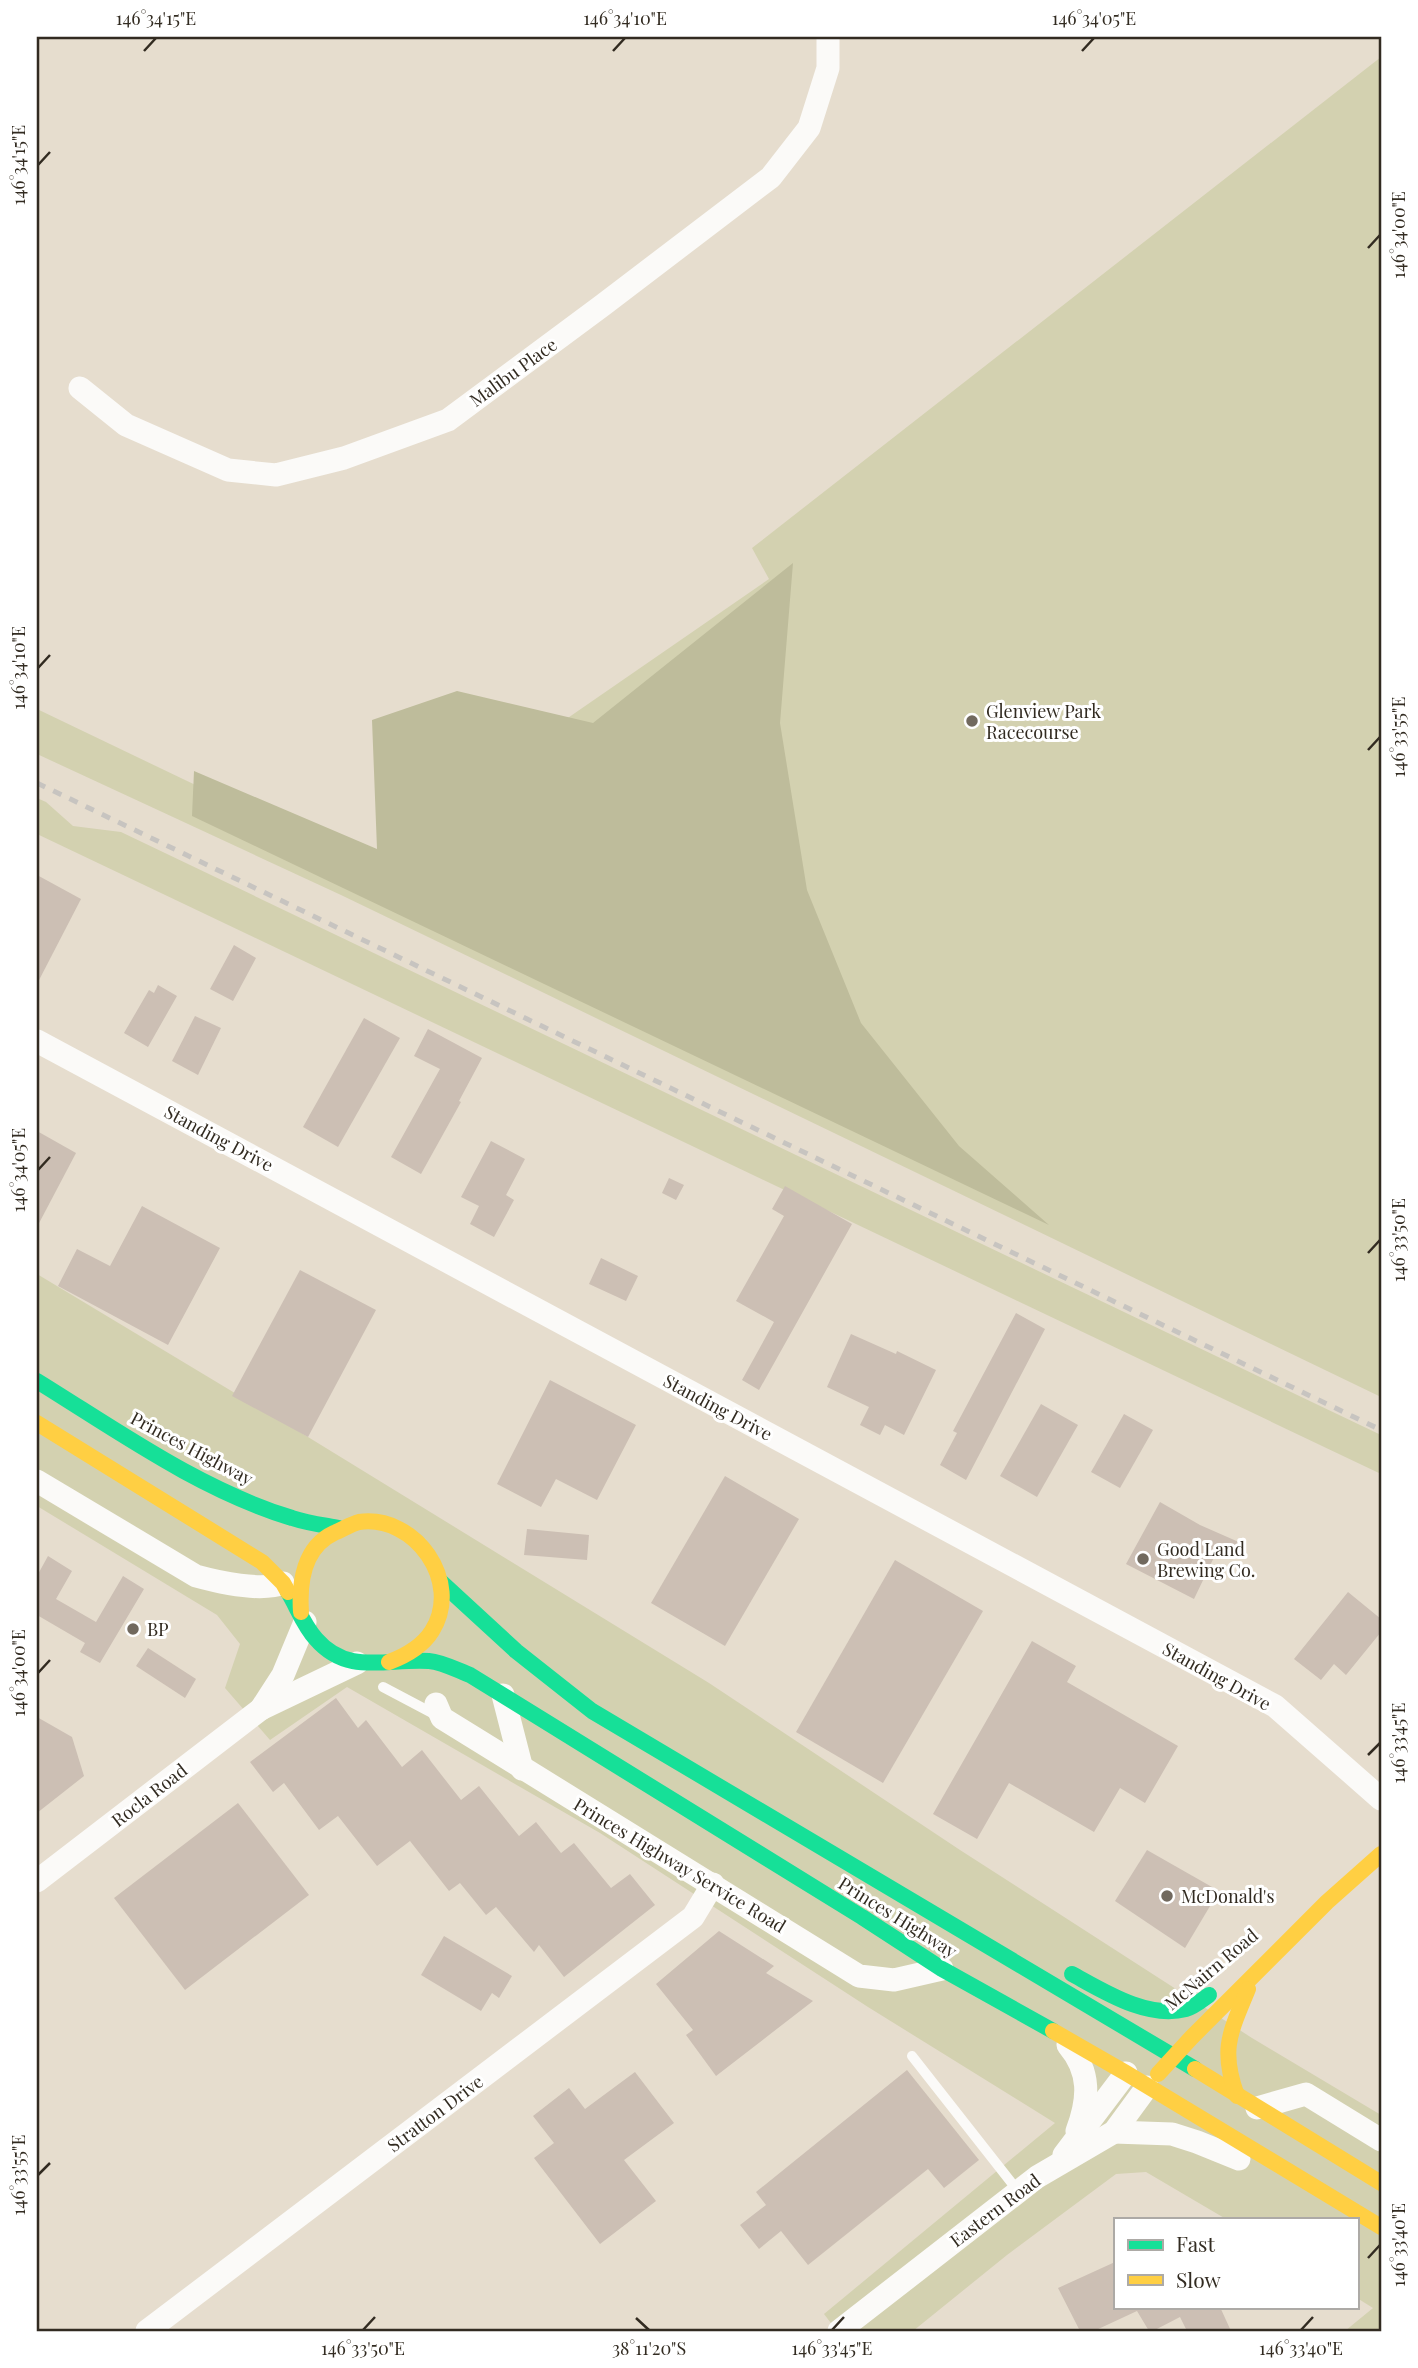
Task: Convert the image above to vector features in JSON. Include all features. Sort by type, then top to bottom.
[{"type":"main road","name":"Princes Highway","points":[[37,1381],[166,1460],[231,1494],[288,1517],[339,1528],[357,1522],[376,1521],[395,1525],[412,1534],[426,1547],[436,1564],[441,1582],[442,1603],[436,1623],[424,1641],[409,1654],[389,1662]]},
{"type":"main road","name":"Princes Highway","points":[[37,1423],[262,1562],[283,1583],[314,1637],[326,1649],[341,1658],[357,1663],[431,1661],[470,1675],[862,1917],[943,1952],[1063,2039],[1149,2049],[1174,2056],[1381,2183]]},
{"type":"main road","points":[[303,1617],[299,1587],[305,1563],[319,1543],[339,1528]]},
{"type":"main road","name":"Princes Highway","points":[[441,1582],[516,1651],[592,1711],[993,1949],[1149,2049]]},
{"type":"main road","name":"McNairn Road","points":[[1149,2049],[1219,1986],[1327,1902],[1381,1854]]},
{"type":"main road","points":[[881,1883],[935,1930],[943,1952]]},
{"type":"main road","name":"McNairn Road","points":[[1147,2087],[1174,2056],[1327,1902]]},
{"type":"main road","points":[[993,1949],[1053,1964],[1109,1994],[1169,2012],[1188,2009],[1219,1986]]},
{"type":"main road","points":[[1237,2096],[1227,2068],[1229,2037],[1253,1978]]},
{"type":"main road","name":"Princes Highway","points":[[1149,2049],[1147,2087],[1381,2227]]},
{"type":"street","name":"Malibu Place","points":[[80,388],[126,425],[228,470],[276,475],[344,458],[448,420],[771,177],[809,128],[828,68],[828,37]]},
{"type":"street","name":"Standing Drive","points":[[37,1041],[1275,1706],[1381,1799]]},
{"type":"street","points":[[37,1481],[196,1576],[221,1583],[276,1586],[283,1583]]},
{"type":"street","name":"Rocla Road","points":[[261,1709],[283,1675],[303,1617]]},
{"type":"street","name":"Rocla Road","points":[[37,1881],[261,1709],[357,1663]]},
{"type":"street","points":[[503,1695],[522,1769]]},
{"type":"street","name":"Princes Highway Service Road","points":[[439,1711],[522,1769],[859,1976],[894,1980],[943,1952]]},
{"type":"street","name":"Stratton Drive","points":[[147,2331],[693,1917],[713,1884]]},
{"type":"street","points":[[1063,2039],[1080,2059],[1086,2087],[1084,2111],[1069,2150]]},
{"type":"street","points":[[1037,2177],[1069,2150],[1149,2049]]},
{"type":"street","name":"Eastern Road","points":[[839,2331],[1037,2177],[1114,2132],[1147,2087]]},
{"type":"street","points":[[1257,2108],[1306,2094],[1381,2140]]},
{"type":"street","points":[[1114,2132],[1172,2134],[1313,2186]]},
{"type":"lane","points":[[383,1687],[439,1711]]},
{"type":"lane","points":[[912,2056],[1018,2191]]},
{"type":"shaded area","name":"Glenview Park Racecourse","points":[[1381,57],[1381,1397],[341,895],[37,754],[37,709],[358,863],[769,579],[752,548]]},
{"type":"shaded area","points":[[793,563],[780,723],[807,890],[861,1023],[959,1146],[1049,1225],[192,816],[194,771],[377,849],[372,720],[457,691],[593,723]]},
{"type":"shaded area","points":[[37,798],[46,802],[73,826],[121,832],[1381,1435],[1381,1474],[37,834]]},
{"type":"shaded area","points":[[37,1274],[709,1683],[960,1850],[1252,2038],[1381,2115],[1381,2331],[1345,2331],[1373,2308],[1358,2299],[1358,2218],[1224,2218],[1146,2172],[1116,2174],[1007,2255],[913,2331],[837,2331],[824,2314],[1055,2123],[868,2007],[600,1833],[347,1687],[270,1740],[225,1688],[240,1644],[217,1615],[37,1506]]},
{"type":"building","points":[[37,875],[81,899],[37,984]]},
{"type":"building","points":[[234,945],[256,958],[233,1001],[210,989]]},
{"type":"building","points":[[158,985],[177,996],[148,1047],[124,1033],[149,990],[154,993]]},
{"type":"building","points":[[195,1016],[221,1028],[198,1075],[172,1061]]},
{"type":"building","points":[[364,1018],[400,1038],[338,1147],[303,1127]]},
{"type":"building","points":[[428,1029],[482,1058],[421,1174],[391,1157],[440,1069],[414,1056]]},
{"type":"building","points":[[37,1131],[76,1153],[37,1227]]},
{"type":"building","points":[[491,1141],[525,1159],[506,1195],[514,1200],[494,1237],[470,1224],[479,1206],[461,1197]]},
{"type":"building","points":[[669,1178],[684,1185],[676,1200],[662,1193]]},
{"type":"building","points":[[785,1186],[852,1224],[759,1390],[742,1380],[774,1322],[736,1301],[784,1216],[772,1209]]},
{"type":"building","points":[[142,1206],[220,1248],[168,1345],[58,1286],[77,1249],[110,1266]]},
{"type":"building","points":[[601,1258],[638,1276],[626,1301],[589,1284]]},
{"type":"building","points":[[300,1270],[376,1310],[308,1437],[232,1396]]},
{"type":"building","points":[[1016,1313],[1045,1329],[966,1480],[940,1465],[957,1433],[953,1431]]},
{"type":"building","points":[[851,1334],[896,1354],[897,1351],[936,1370],[904,1435],[885,1425],[880,1435],[860,1425],[869,1407],[827,1387]]},
{"type":"building","points":[[550,1380],[636,1425],[597,1500],[556,1479],[541,1507],[497,1484]]},
{"type":"building","points":[[1041,1404],[1078,1425],[1037,1497],[1000,1476]]},
{"type":"building","points":[[1124,1414],[1153,1430],[1120,1488],[1091,1472]]},
{"type":"building","points":[[725,1476],[799,1519],[725,1646],[651,1603]]},
{"type":"building","points":[[1160,1502],[1200,1525],[1241,1543],[1233,1559],[1217,1551],[1194,1599],[1126,1564]]},
{"type":"building","points":[[527,1529],[589,1535],[587,1560],[524,1555]]},
{"type":"building","points":[[48,1556],[72,1571],[56,1599],[96,1622],[123,1576],[144,1589],[100,1663],[80,1652],[85,1643],[37,1615],[37,1576]]},
{"type":"building","points":[[895,1560],[983,1611],[883,1783],[796,1732]]},
{"type":"building","points":[[1348,1592],[1381,1619],[1381,1632],[1346,1675],[1334,1664],[1321,1680],[1294,1659]]},
{"type":"building","points":[[1032,1641],[1076,1666],[1067,1682],[1178,1746],[1145,1803],[1120,1788],[1094,1832],[1009,1783],[977,1839],[933,1814]]},
{"type":"building","points":[[148,1648],[196,1679],[185,1698],[136,1666]]},
{"type":"building","points":[[336,1698],[358,1728],[366,1720],[402,1767],[422,1750],[461,1800],[479,1786],[519,1836],[536,1822],[561,1853],[574,1843],[611,1888],[630,1874],[655,1905],[564,1977],[539,1945],[534,1952],[496,1907],[486,1915],[460,1883],[449,1891],[410,1841],[377,1866],[338,1816],[319,1830],[284,1783],[273,1792],[250,1762]]},
{"type":"building","points":[[37,1717],[72,1737],[84,1776],[37,1813]]},
{"type":"building","points":[[238,1803],[309,1895],[185,1990],[114,1898]]},
{"type":"building","name":"McDonald's","points":[[1147,1850],[1219,1891],[1185,1948],[1115,1901]]},
{"type":"building","points":[[719,1931],[774,1966],[766,1973],[813,2001],[716,2076],[686,2035],[693,2030],[656,1984]]},
{"type":"building","points":[[444,1936],[512,1976],[499,1998],[492,1993],[481,2011],[421,1975]]},
{"type":"building","points":[[907,2070],[979,2160],[944,2188],[928,2169],[808,2265],[781,2231],[759,2249],[740,2225],[766,2205],[756,2192]]},
{"type":"building","points":[[635,2072],[674,2123],[624,2160],[656,2201],[600,2244],[534,2158],[554,2143],[533,2116],[569,2088],[585,2109]]},
{"type":"building","points":[[1114,2262],[1114,2308],[1220,2308],[1231,2331],[1187,2331],[1180,2317],[1149,2331],[1137,2311],[1094,2331],[1080,2331],[1058,2288]]},
{"type":"railway","points":[[37,783],[1381,1430]]},
{"type":"traffic: fast","points":[[37,1381],[192,1476],[258,1506],[309,1523],[339,1528]]},
{"type":"traffic: fast","points":[[441,1582],[516,1651],[592,1711],[1195,2069]]},
{"type":"traffic: fast","points":[[288,1592],[316,1639],[341,1658],[369,1663],[434,1662],[470,1675],[942,1969],[1053,2031]]},
{"type":"traffic: fast","points":[[1072,1974],[1127,2002],[1156,2010],[1186,2009],[1209,1995]]},
{"type":"traffic: slow","points":[[37,1423],[262,1562],[283,1583],[288,1592]]},
{"type":"traffic: slow","points":[[301,1612],[301,1589],[306,1566],[310,1556],[324,1539],[359,1522],[379,1522],[398,1529],[415,1540],[428,1555],[442,1592],[440,1612],[428,1637],[413,1650],[389,1662]]},
{"type":"traffic: slow","points":[[1158,2074],[1327,1902],[1381,1854]]},
{"type":"traffic: slow","points":[[1237,2096],[1229,2066],[1229,2041],[1248,1989]]},
{"type":"traffic: slow","points":[[1053,2031],[1381,2227]]},
{"type":"traffic: slow","points":[[1195,2069],[1381,2183]]},
{"type":"place","name":"Glenview Park Racecourse","points":[[972,721]]},
{"type":"place","name":"Good Land Brewing Co.","points":[[1143,1559]]},
{"type":"place","name":"BP","points":[[133,1629]]},
{"type":"place","name":"McDonald's","points":[[1167,1896]]}]
